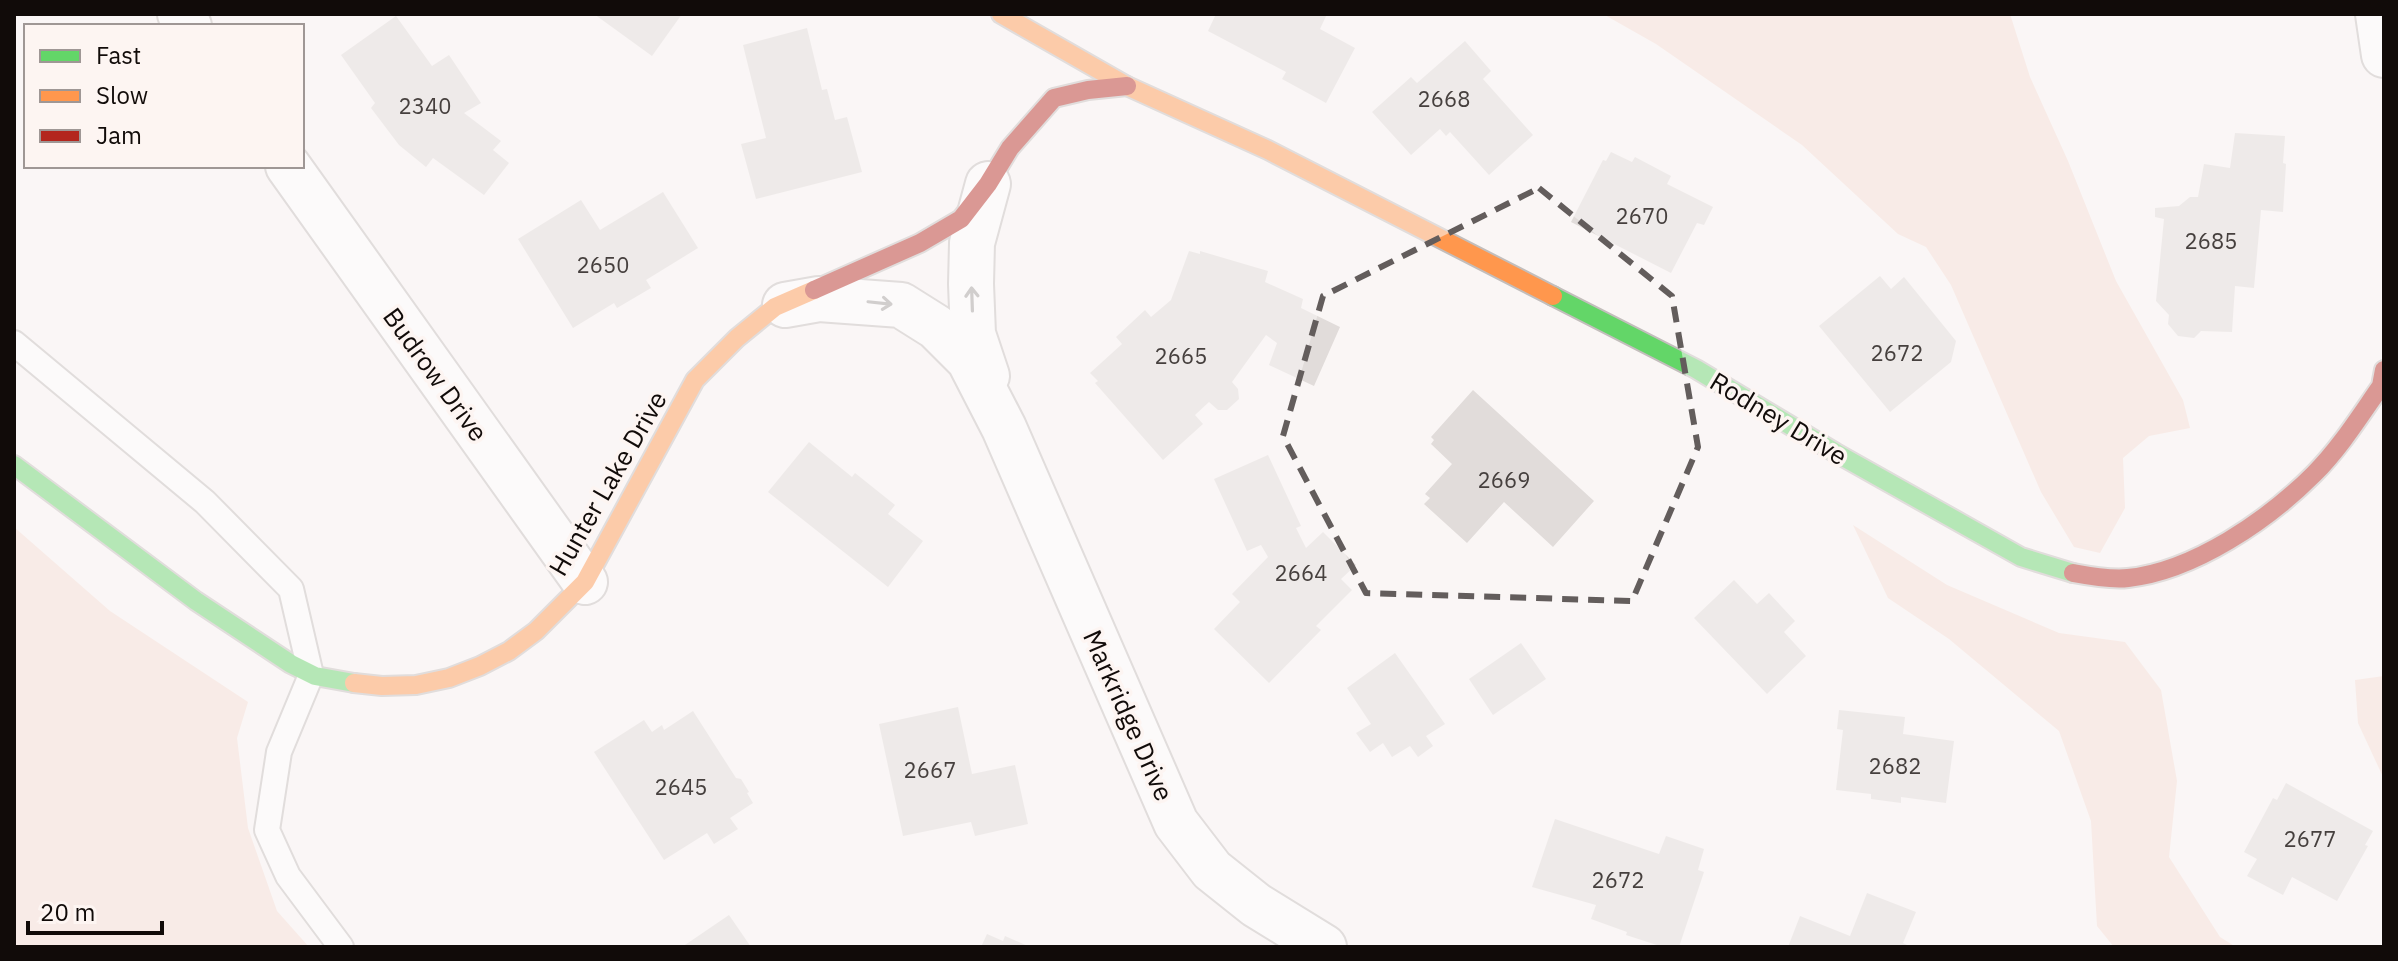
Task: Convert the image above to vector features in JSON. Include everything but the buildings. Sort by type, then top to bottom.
[{"type":"street","name":"Rodney Drive","points":[[1001,14],[1127,86],[1282,157],[1696,369],[1836,453],[2021,557],[2076,574],[2127,578],[2169,568],[2260,522],[2315,473],[2350,430],[2383,381]]},
{"type":"street","points":[[2378,14],[2384,55]]},
{"type":"street","name":"Hunter Lake Drive","points":[[14,465],[212,615],[311,675],[369,686],[423,684],[473,671],[518,647],[561,611],[585,582],[695,380],[737,338],[775,307],[920,243],[961,219],[1018,138],[1054,98],[1127,86]]},
{"type":"street","name":"Budrow Drive","points":[[289,168],[585,582]]},
{"type":"street","name":"Markridge Drive","points":[[988,184],[972,243],[973,334],[1004,428]]},
{"type":"street","name":"Markridge Drive","points":[[775,307],[819,299],[901,305],[936,327],[969,360],[1004,428],[1176,823],[1212,870],[1256,905],[1324,947]]},
{"type":"lane","points":[[14,343],[205,502],[291,589],[311,675],[279,752],[267,830],[288,876],[341,947]]},
{"type":"highlighted area","points":[[1539,188],[1672,296],[1698,447],[1632,601],[1366,593],[1283,436],[1323,296]]},
{"type":"shaded area","points":[[1603,14],[2010,14],[2030,77],[2116,281],[2183,400],[2190,428],[2149,436],[2123,458],[2125,508],[2100,553],[2074,547],[2041,492],[1951,285],[1926,247],[1898,234],[1802,145],[1656,44]]},
{"type":"shaded area","points":[[1853,525],[1947,585],[2059,633],[2125,642],[2161,690],[2177,781],[2169,857],[2220,937],[2236,947],[2114,947],[2097,926],[2091,821],[2059,731],[1949,639],[1888,598]]},
{"type":"shaded area","points":[[14,527],[110,611],[248,702],[237,738],[248,828],[277,911],[309,947],[14,947]]},
{"type":"shaded area","points":[[2384,676],[2384,779],[2358,723],[2355,680]]},
{"type":"traffic: fast","points":[[1553,296],[1696,369],[1836,453],[2021,557],[2073,573]]},
{"type":"traffic: fast","points":[[14,465],[196,601],[291,664],[315,676],[354,683]]},
{"type":"traffic: slow","points":[[1001,14],[1127,86],[1268,150],[1553,296]]},
{"type":"traffic: slow","points":[[354,683],[416,685],[449,678],[509,651],[536,631],[585,582],[695,380],[737,338],[775,307],[814,290]]},
{"type":"traffic: jam","points":[[814,290],[920,243],[961,219],[1010,148],[1054,98],[1127,86]]},
{"type":"traffic: jam","points":[[2073,573],[2114,578],[2153,573],[2204,554],[2228,541],[2275,509],[2314,474],[2349,432],[2381,386],[2384,370]]}]
